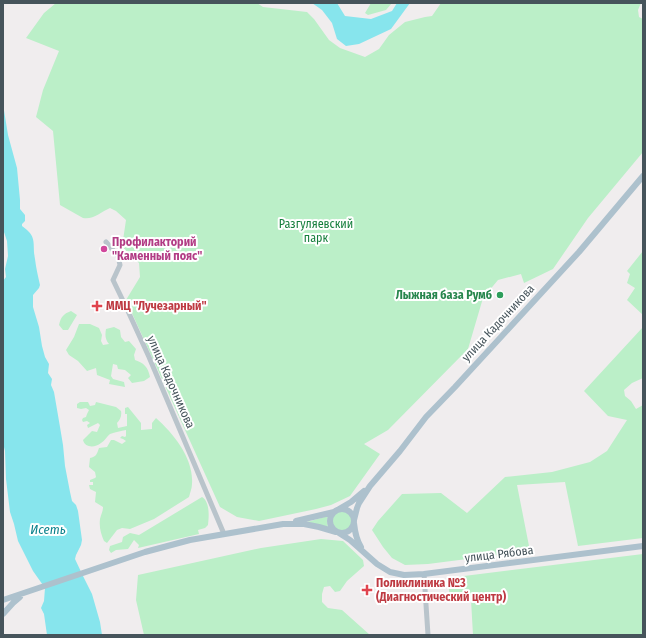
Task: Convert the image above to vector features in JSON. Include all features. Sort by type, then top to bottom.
[{"type":"main road","name":"улица Кадочникова","points":[[370,486],[400,451],[426,417],[579,252],[643,176]]},
{"type":"main road","points":[[370,486],[359,503],[350,531],[345,533],[337,533],[332,528],[330,516],[370,486]]},
{"type":"main road","points":[[3,600],[160,547],[190,540],[283,524],[342,509],[348,510],[352,514],[357,539],[366,553]]},
{"type":"main road","points":[[283,524],[304,524],[337,533],[346,537],[366,553]]},
{"type":"main road","name":"улица Рябова","points":[[366,553],[384,569],[392,573],[404,575],[424,574],[643,546]]},
{"type":"main road","points":[[3,614],[17,599],[33,590]]},
{"type":"street","name":"улица Кадочникова","points":[[106,242],[118,256],[120,265],[113,280],[149,357],[224,534]]},
{"type":"street","points":[[424,574],[428,635]]},
{"type":"green space","name":"Разгуляевский парк","points":[[56,3],[257,3],[263,7],[307,12],[329,40],[340,48],[365,57],[379,49],[389,35],[405,22],[432,16],[441,3],[641,3],[638,10],[639,17],[643,19],[643,152],[588,218],[553,269],[524,283],[521,274],[498,280],[483,298],[468,349],[388,430],[364,444],[380,454],[350,496],[331,505],[259,521],[237,517],[220,507],[126,300],[140,277],[139,263],[122,247],[126,220],[110,208],[94,217],[83,218],[60,205],[53,131],[36,117],[43,90],[59,51],[26,38],[44,13]]},
{"type":"green space","points":[[371,3],[392,3],[386,10],[368,15],[365,13]]},
{"type":"green space","points":[[643,251],[643,315],[627,300],[635,288],[627,283],[630,274],[627,271]]},
{"type":"green space","points":[[71,311],[77,315],[68,330],[63,330],[59,325],[61,320],[64,315]]},
{"type":"green space","points":[[79,324],[90,324],[99,328],[102,335],[101,341],[103,345],[109,344],[105,333],[106,329],[114,327],[120,330],[121,337],[125,342],[129,341],[136,349],[134,355],[135,360],[145,366],[150,377],[144,381],[132,383],[128,378],[131,375],[125,370],[118,369],[117,365],[113,364],[111,376],[113,379],[124,382],[125,387],[109,384],[110,380],[97,375],[96,368],[87,371],[78,361],[69,355],[66,350],[74,337]]},
{"type":"green space","points":[[643,327],[643,378],[632,383],[624,390],[625,396],[631,401],[636,409],[643,405],[643,538],[578,546],[565,482],[517,485],[530,551],[428,564],[405,565],[392,558],[372,530],[402,494],[441,493],[467,513],[505,477],[552,472],[590,462],[607,451],[627,420],[608,416],[584,391]]},
{"type":"green space","points":[[80,402],[88,402],[90,406],[95,405],[96,402],[116,407],[121,411],[119,421],[117,423],[118,428],[127,426],[127,414],[125,414],[125,408],[128,407],[141,423],[141,430],[152,429],[152,423],[156,418],[176,439],[190,465],[192,486],[189,497],[154,519],[130,529],[122,528],[117,530],[107,543],[104,541],[100,525],[103,507],[95,502],[96,492],[90,489],[89,485],[93,485],[93,482],[90,482],[90,480],[96,477],[95,472],[89,467],[90,458],[96,455],[99,448],[107,447],[111,440],[122,444],[126,441],[120,438],[122,436],[126,436],[126,430],[110,434],[99,445],[86,445],[83,440],[92,431],[97,432],[100,425],[98,423],[88,428],[87,425],[90,423],[87,421],[83,422],[82,420],[86,417],[89,410],[86,408],[77,408],[77,404]]},
{"type":"green space","points":[[202,497],[205,499],[208,506],[209,514],[208,525],[205,528],[198,530],[199,534],[138,548],[139,545],[134,540],[128,549],[116,550],[111,553],[109,550],[110,546],[122,542],[123,537],[130,533],[139,535]]},
{"type":"green space","points":[[342,511],[349,514],[352,521],[349,528],[342,531],[335,528],[332,521],[335,514]]},
{"type":"green space","points":[[328,516],[328,527],[307,522]]},
{"type":"green space","points":[[321,539],[343,541],[363,560],[364,566],[347,581],[340,591],[335,592],[330,586],[324,587],[322,602],[328,608],[342,610],[370,635],[144,635],[136,600],[138,575],[261,548]]},
{"type":"green space","points":[[643,554],[643,635],[473,635],[471,600],[450,601],[448,578]]},
{"type":"green space","points":[[393,580],[414,580],[406,588]]},
{"type":"water","points":[[312,3],[337,3],[345,16],[371,19],[392,11],[397,3],[410,3],[391,29],[359,44],[346,46],[337,39],[332,23],[322,10]]},
{"type":"water","name":"Исеть","points":[[3,104],[8,135],[17,168],[20,209],[25,215],[25,221],[22,226],[32,237],[40,285],[33,295],[33,307],[45,357],[49,364],[48,373],[52,379],[51,385],[54,392],[70,492],[72,501],[76,505],[78,511],[82,540],[75,559],[92,594],[102,635],[47,635],[44,614],[41,608],[44,601],[45,588],[33,571],[18,541],[10,512],[3,443],[3,281],[6,277],[5,269],[8,256],[7,241],[3,229]]},
{"type":"place","name":"Профилакторий \"Каменный пояс\"","points":[[104,249]]},
{"type":"place","name":"Лыжная база Румб","points":[[500,295]]},
{"type":"place","name":"ММЦ \"Лучезарный\"","points":[[97,306]]},
{"type":"place","name":"Поликлиника №3 (Диагностический центр)","points":[[367,590]]}]
